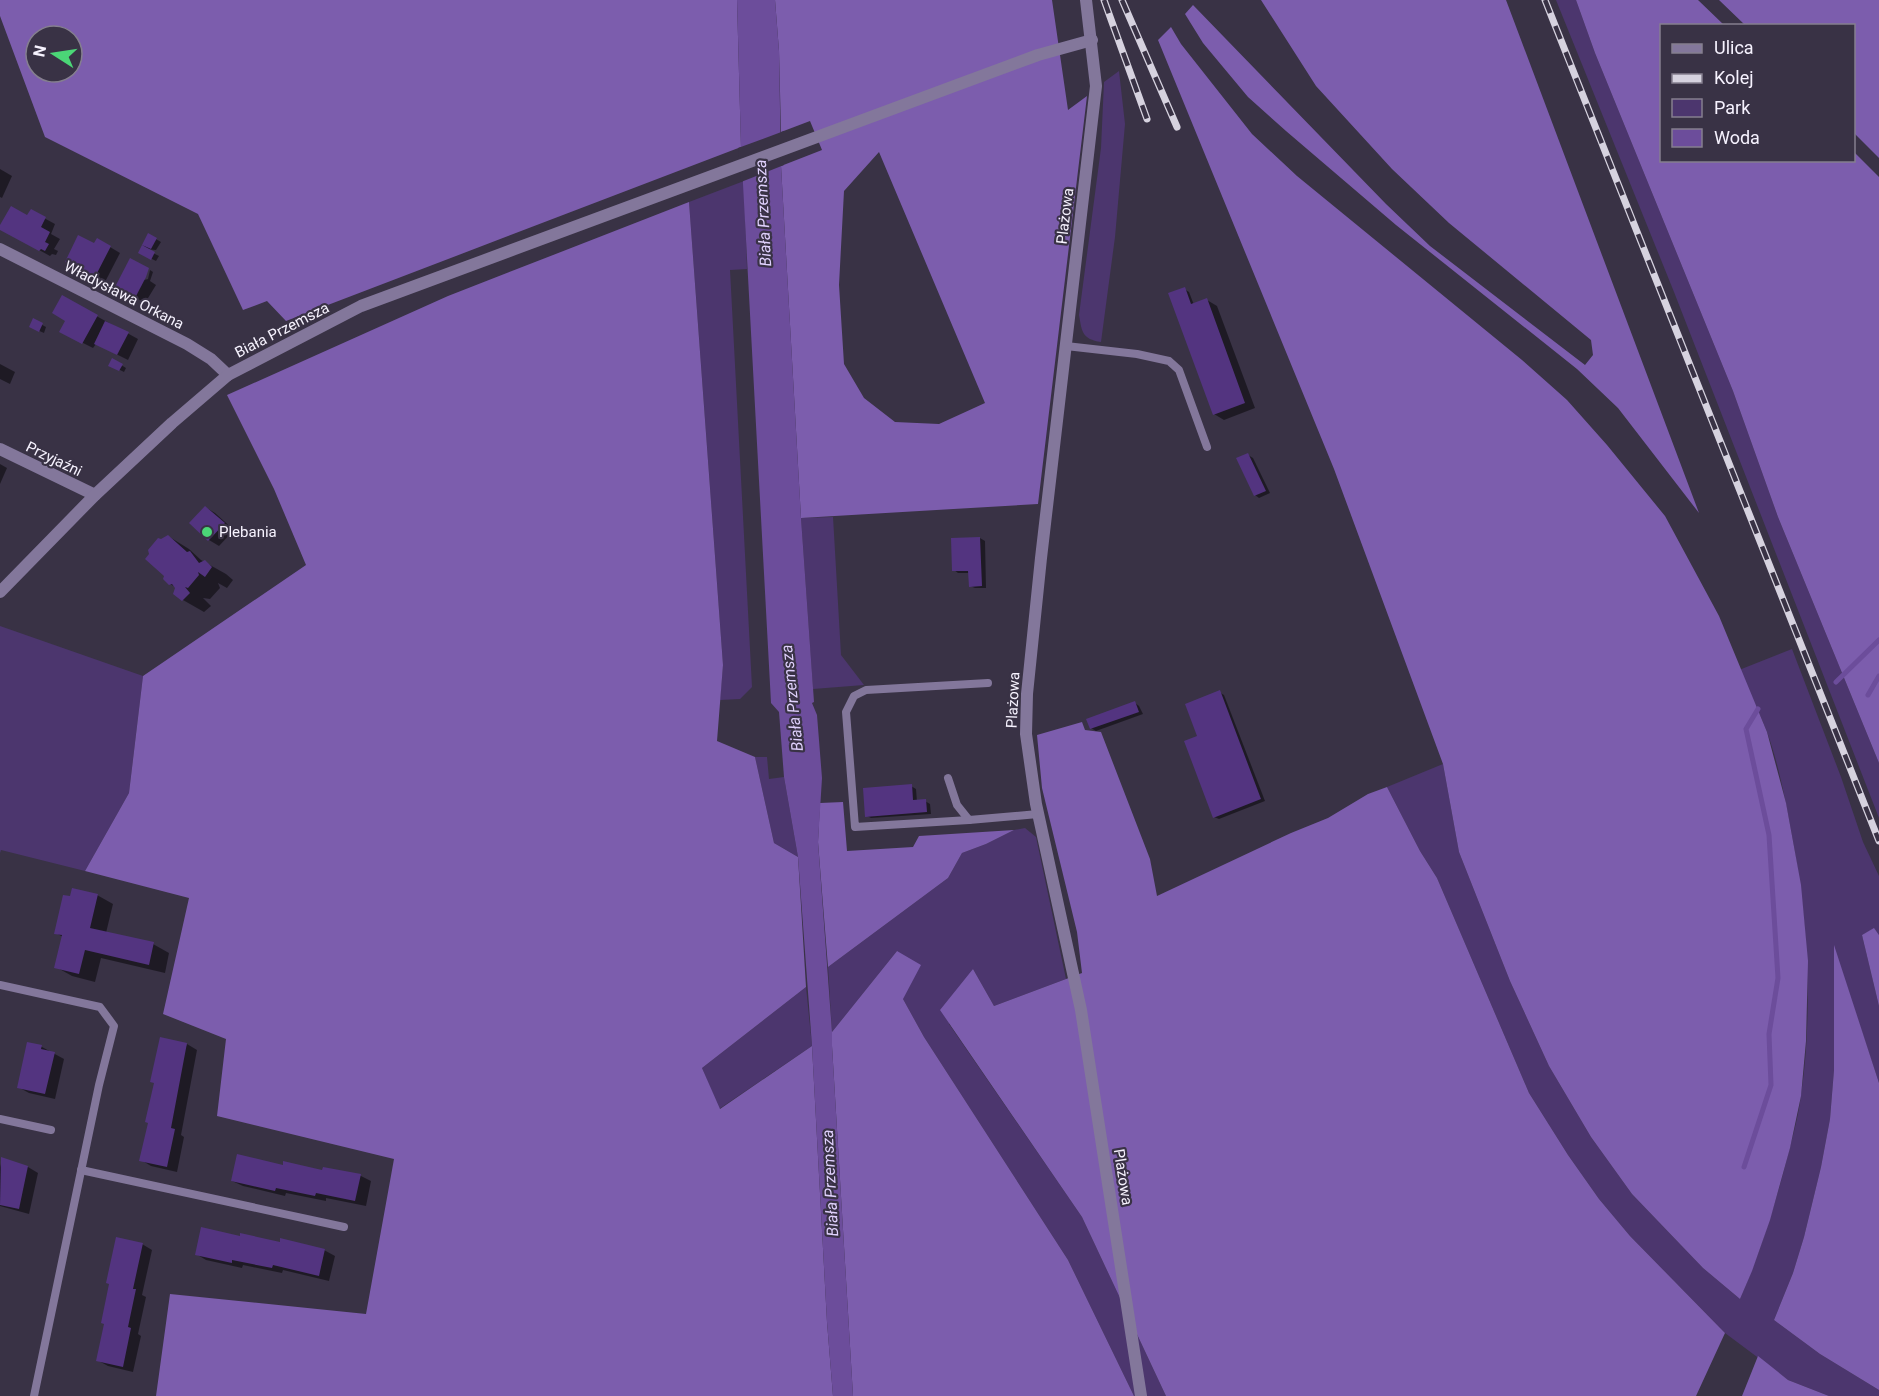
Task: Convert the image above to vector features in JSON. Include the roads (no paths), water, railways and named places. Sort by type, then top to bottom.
[{"type":"street","name":"Plażowa","points":[[1086,0],[1096,86],[1027,694],[1026,734],[1038,814],[1081,1010],[1141,1396]]},
{"type":"street","name":"Biała Przemsza","points":[[0,592],[95,495],[172,423],[228,375],[361,306],[1038,55],[1092,40]]},
{"type":"street","name":"Władysława Orkana","points":[[0,249],[187,344],[211,359],[228,375]]},
{"type":"street","name":"Przyjaźni","points":[[0,448],[95,495]]},
{"type":"lane","points":[[1066,346],[1137,354],[1169,361],[1179,370],[1208,447]]},
{"type":"lane","points":[[988,683],[866,690],[854,696],[846,712],[855,827],[1038,814]]},
{"type":"lane","points":[[948,778],[957,805],[969,820]]},
{"type":"lane","points":[[0,985],[100,1007],[114,1026],[99,1085],[34,1396]]},
{"type":"lane","points":[[0,1119],[51,1130]]},
{"type":"lane","points":[[81,1170],[344,1227]]},
{"type":"water","points":[[737,0],[775,0],[779,51],[781,166],[814,702],[812,703],[817,715],[822,778],[818,842],[832,1032],[853,1396],[833,1396],[798,857],[784,777],[779,712],[771,703],[741,147]]},
{"type":"waterway","points":[[1836,682],[1879,640]]},
{"type":"waterway","points":[[1868,695],[1879,676]]},
{"type":"waterway","points":[[1744,1167],[1771,1085],[1769,1034],[1778,978],[1769,835],[1746,729],[1758,709]]},
{"type":"railway","points":[[1104,0],[1147,119]]},
{"type":"railway","points":[[1122,0],[1177,127]]},
{"type":"railway","points":[[1545,0],[1879,841]]},
{"type":"place","name":"Plebania","points":[[207,532]]}]
